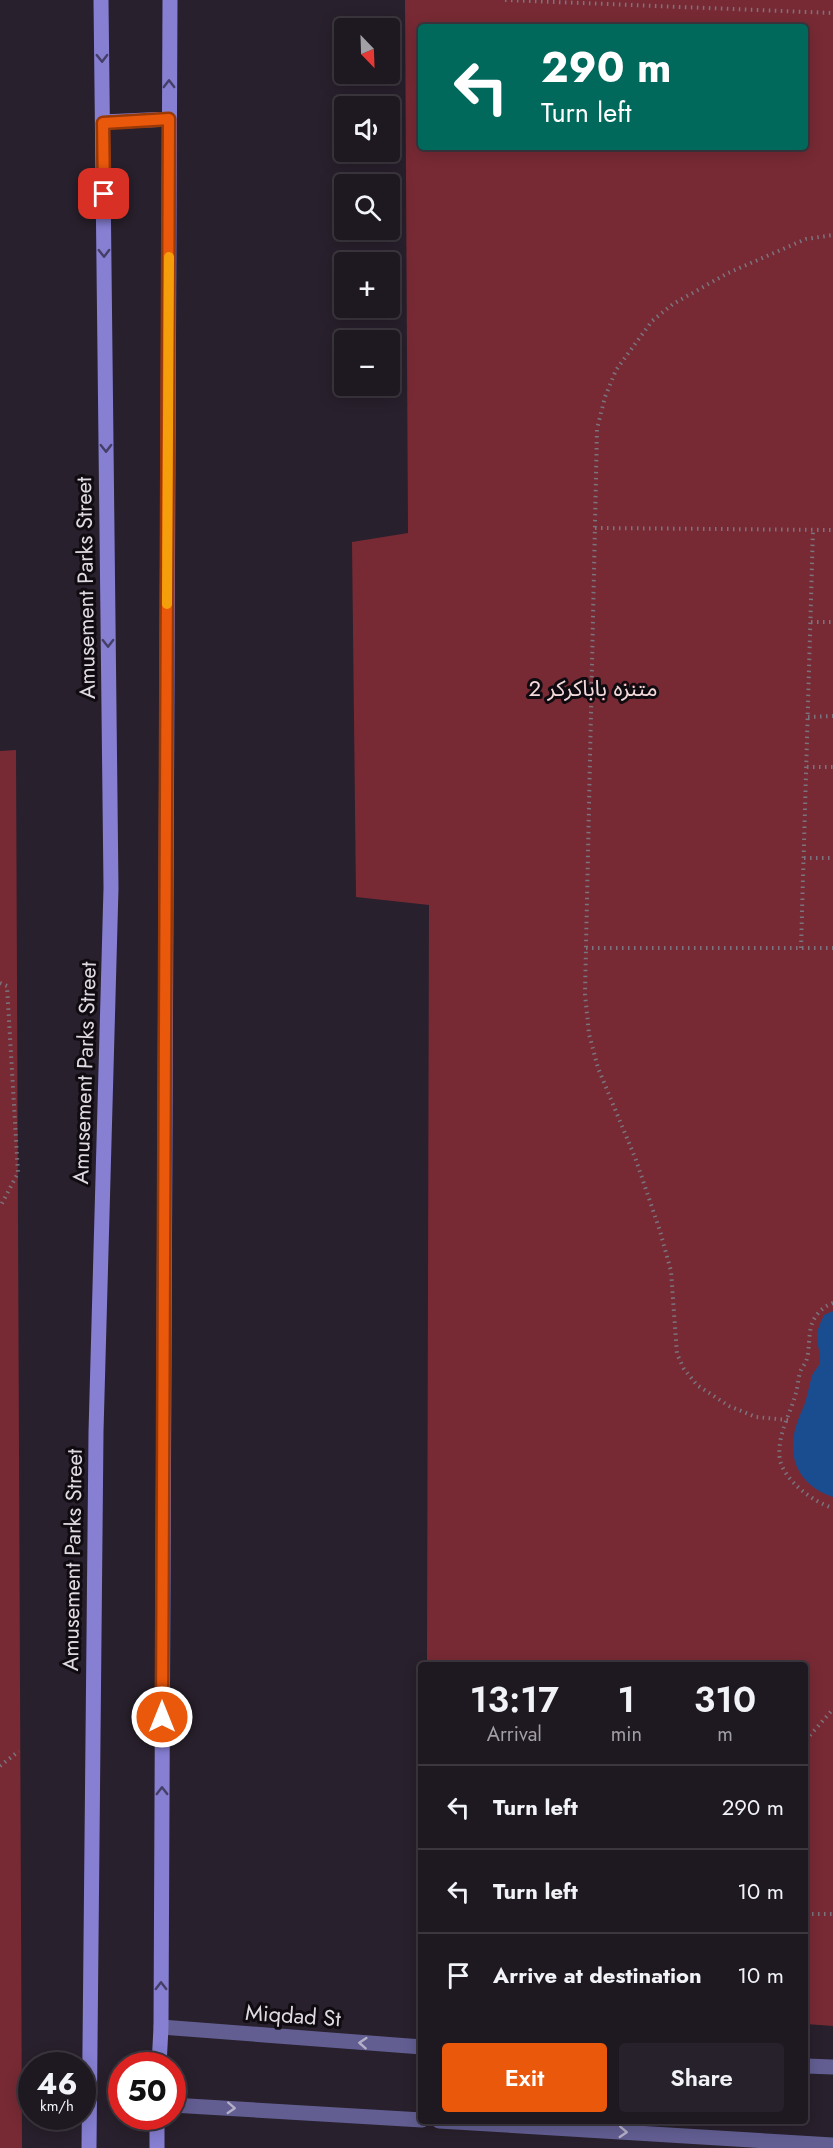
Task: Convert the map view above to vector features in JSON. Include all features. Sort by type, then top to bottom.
[{"type":"main road","name":"Amusement Parks Street","points":[[89,2148],[96,1432],[111,888],[101,0]]},
{"type":"main road","points":[[160,2052],[170,0]]},
{"type":"main road","points":[[103,123],[169,119]]},
{"type":"main road","points":[[157,2130],[157,2148]]},
{"type":"street","name":"Miqdad St","points":[[161,2028],[418,2047]]},
{"type":"street","points":[[808,2066],[833,2067]]},
{"type":"street","points":[[186,2106],[418,2120]]},
{"type":"street","points":[[488,2124],[833,2145]]},
{"type":"path","points":[[505,0],[833,13]]},
{"type":"path","points":[[788,1420],[756,1417],[729,1406],[697,1385],[684,1369],[677,1354],[671,1271],[660,1231],[636,1160],[598,1068],[589,1034],[585,994],[597,429],[605,397],[616,370],[652,321],[674,304],[728,273],[806,239],[833,235]]},
{"type":"path","points":[[595,528],[833,530]]},
{"type":"path","points":[[801,948],[813,530]]},
{"type":"path","points":[[811,622],[833,622]]},
{"type":"path","points":[[808,717],[833,716]]},
{"type":"path","points":[[807,767],[833,767]]},
{"type":"path","points":[[804,858],[833,858]]},
{"type":"path","points":[[586,948],[833,948]]},
{"type":"path","points":[[0,982],[7,986],[18,1173],[0,1207]]},
{"type":"path","points":[[833,1303],[818,1312],[812,1323],[807,1360],[800,1372],[788,1420],[780,1435],[779,1446],[783,1470],[793,1483],[817,1502],[833,1508]]},
{"type":"path","points":[[808,1738],[833,1709]]},
{"type":"path","points":[[0,1766],[19,1751]]},
{"type":"path","points":[[808,1914],[833,1914]]},
{"type":"green space","name":"متنزه باباكركر 2","points":[[405,0],[833,0],[833,2026],[808,2024],[808,1662],[427,1662],[429,905],[356,897],[352,542],[408,533]]},
{"type":"green space","points":[[16,750],[22,2052],[18,2052],[18,2130],[22,2130],[22,2148],[0,2148],[0,751]]},
{"type":"water","points":[[833,1311],[833,1497],[821,1492],[803,1477],[797,1467],[793,1445],[794,1433],[812,1376],[819,1365],[818,1328],[824,1315]]},
{"type":"slow traffic","points":[[167,604],[169,257]]},
{"type":"route","points":[[104,194],[103,123],[169,119],[162,1717]]}]
